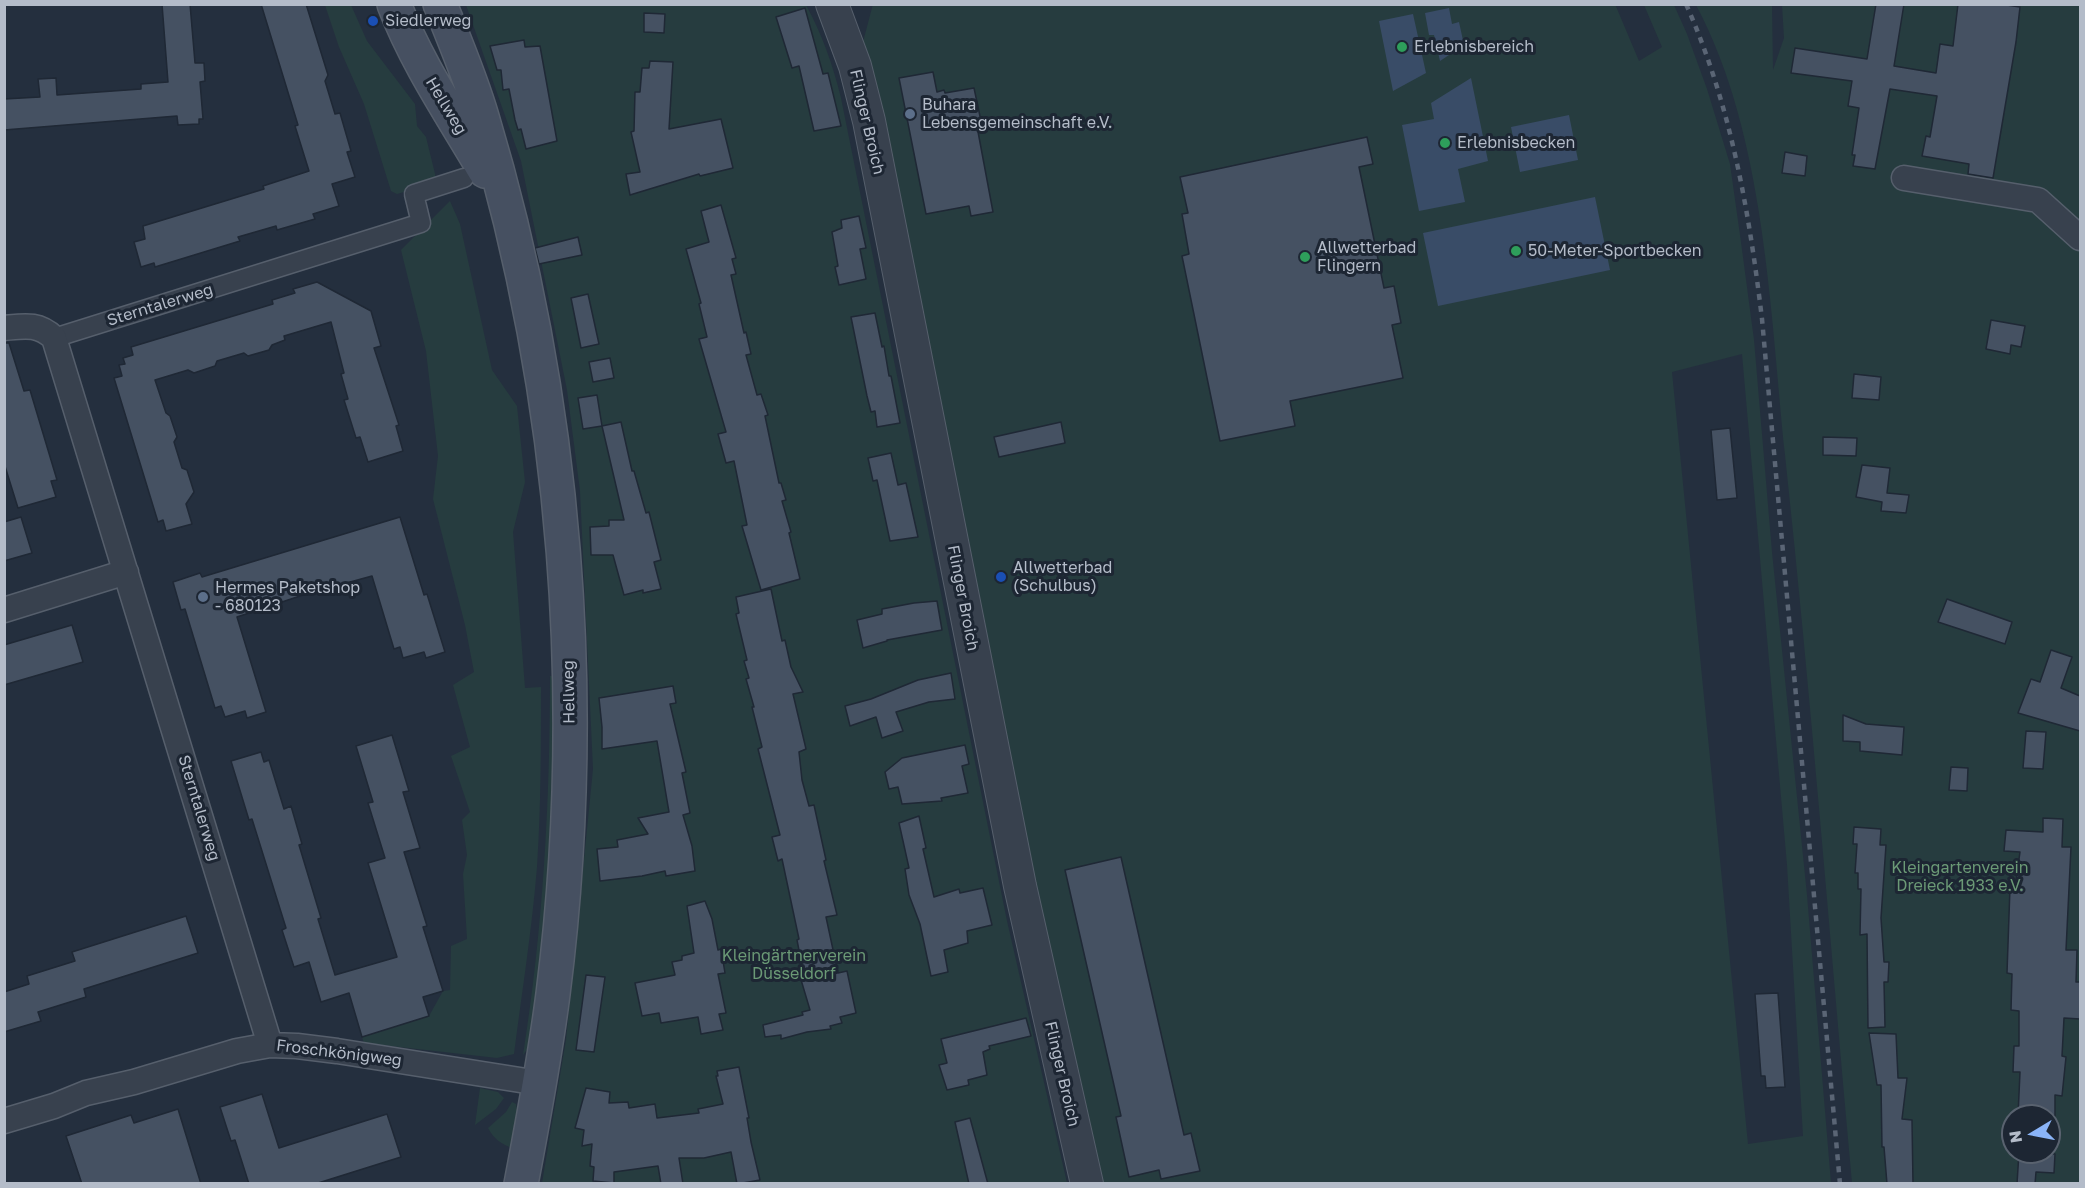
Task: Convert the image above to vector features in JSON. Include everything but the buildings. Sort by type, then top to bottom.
[{"type":"main road","name":"Hellweg","points":[[394,4],[433,86],[505,203]]},
{"type":"main road","name":"Hellweg","points":[[440,4],[482,117],[528,302],[545,396],[561,535],[567,616],[570,738],[559,944],[539,1083],[520,1184]]},
{"type":"street","name":"Flinger Broich","points":[[839,8],[868,121],[1020,886],[1087,1184]]},
{"type":"street","name":"Sterntalerweg","points":[[270,1045],[54,338],[421,223],[414,194],[464,178]]},
{"type":"street","points":[[1904,178],[2038,200],[2080,238]]},
{"type":"street","points":[[4,328],[33,325],[46,330],[54,338]]},
{"type":"street","points":[[4,610],[126,572]]},
{"type":"street","name":"Froschkönigweg","points":[[4,1121],[54,1106],[86,1093],[134,1082],[237,1051],[270,1045],[337,1051],[539,1083]]},
{"type":"green space","points":[[873,4],[1615,4],[1639,61],[1662,47],[1644,5],[1674,5],[1707,89],[1730,164],[1741,242],[1754,340],[1772,552],[1807,895],[1831,1183],[1099,1183],[1030,881],[863,42]],"holes":[[[1742,354],[1787,865],[1803,1136],[1748,1144],[1672,372]]]},
{"type":"green space","points":[[325,5],[351,5],[367,41],[415,104],[417,126],[426,137],[437,182],[397,194],[391,191],[364,104],[339,47]]},
{"type":"green space","name":"Kleingärtnerverein Düsseldorf","points":[[466,5],[806,5],[812,16],[826,50],[841,98],[1007,921],[1067,1183],[542,1183],[566,1040],[593,769],[580,491],[567,390],[521,161]]},
{"type":"green space","name":"Kleingartenverein Dreieck 1933 e.V.","points":[[1696,5],[1772,5],[1773,70],[1784,38],[1782,5],[2080,5],[2080,1183],[1852,1183],[1812,728],[1768,283],[1751,166],[1737,109],[1719,55]]},
{"type":"green space","points":[[450,201],[460,224],[492,370],[517,406],[525,482],[513,532],[525,688],[541,687],[539,822],[532,914],[514,1054],[497,1058],[364,1043],[362,1037],[429,1016],[443,991],[450,990],[451,946],[467,939],[463,874],[467,855],[462,820],[470,812],[451,756],[470,747],[453,685],[474,672],[465,625],[433,499],[438,456],[426,351],[401,250]]},
{"type":"green space","points":[[550,676],[555,676],[553,840],[532,1043],[523,1055],[536,961],[544,866],[549,771]]},
{"type":"green space","points":[[480,1088],[498,1092],[504,1098],[496,1109],[475,1125]]},
{"type":"green space","points":[[512,1102],[516,1104],[518,1116],[513,1148],[498,1141],[488,1128],[506,1112]]},
{"type":"water","points":[[1449,8],[1452,24],[1459,22],[1464,45],[1440,61],[1434,35],[1429,35],[1425,13]]},
{"type":"water","name":"Erlebnisbereich","points":[[1413,14],[1426,73],[1393,91],[1379,21]]},
{"type":"water","name":"Erlebnisbecken","points":[[1471,78],[1488,161],[1458,169],[1465,202],[1419,211],[1402,125],[1434,119],[1431,103]]},
{"type":"water","points":[[1569,115],[1578,160],[1520,172],[1511,127]]},
{"type":"water","name":"50-Meter-Sportbecken","points":[[1595,197],[1610,270],[1438,306],[1423,233]]},
{"type":"railway","points":[[1686,4],[1702,42],[1726,120],[1744,199],[1757,279],[1840,1184]]},
{"type":"place","name":"Siedlerweg","points":[[373,21]]},
{"type":"place","name":"Erlebnisbereich","points":[[1402,47]]},
{"type":"place","name":"Buhara Lebensgemeinschaft e.V.","points":[[910,114]]},
{"type":"place","name":"Erlebnisbecken","points":[[1445,143]]},
{"type":"place","name":"50-Meter-Sportbecken","points":[[1516,251]]},
{"type":"place","name":"Allwetterbad Flingern","points":[[1305,257]]},
{"type":"place","name":"Allwetterbad (Schulbus)","points":[[1001,577]]},
{"type":"place","name":"Hermes Paketshop - 680123","points":[[203,597]]}]
